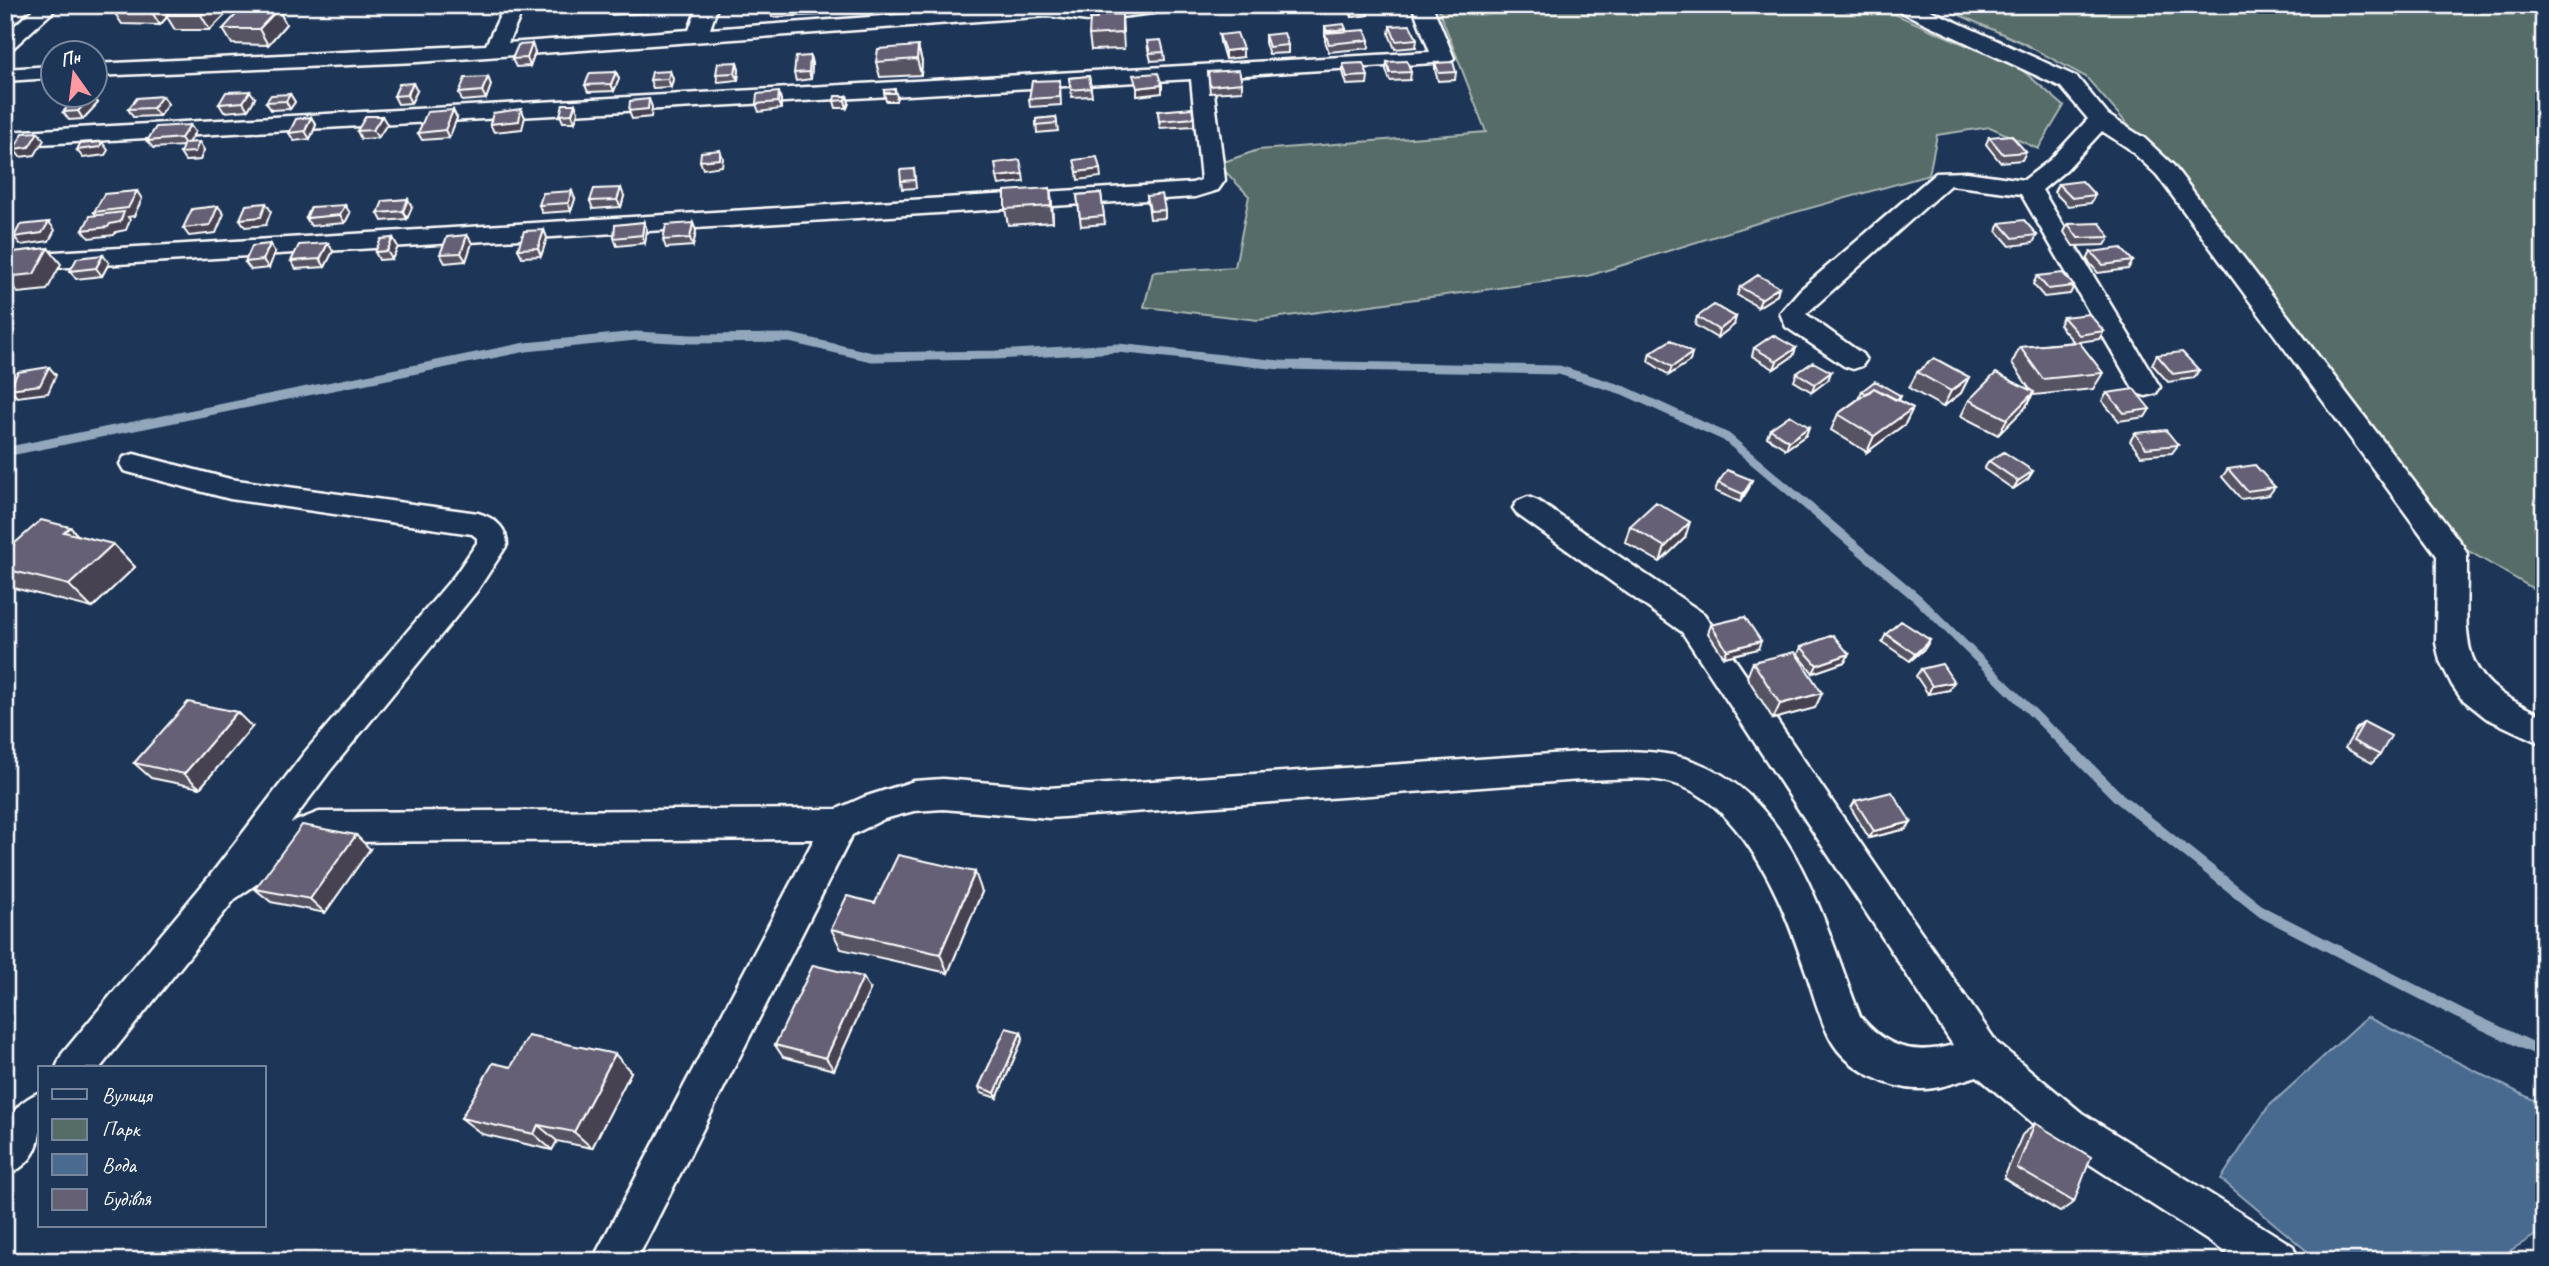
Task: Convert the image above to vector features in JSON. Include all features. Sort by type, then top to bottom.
[{"type":"street","points":[[5,45],[50,5]]},
{"type":"street","points":[[494,51],[515,5]]},
{"type":"street","points":[[697,35],[708,5]]},
{"type":"street","points":[[108,69],[494,51],[1045,8],[1088,15],[1170,5]]},
{"type":"street","points":[[5,139],[1443,58],[1422,5]]},
{"type":"street","points":[[1902,5],[2069,82],[2100,120],[2136,143],[2165,170],[2452,554],[2454,657],[2473,690],[2497,711],[2544,731]]},
{"type":"street","points":[[5,263],[1195,190],[1210,185],[1213,180],[1201,71]]},
{"type":"street","points":[[5,75],[38,73]]},
{"type":"street","points":[[1853,360],[1795,321],[1793,313],[1809,296],[1944,178],[2029,188],[2058,165],[2100,120]]},
{"type":"street","points":[[2029,188],[2146,387]]},
{"type":"street","points":[[78,1066],[222,888],[317,762],[466,583],[487,554],[492,537],[487,529],[478,524],[230,489],[134,464]]},
{"type":"street","points":[[1528,508],[1693,623],[1983,1056],[2068,1127],[2278,1261]]},
{"type":"street","points":[[222,888],[295,838],[319,827],[840,824],[876,807],[923,795],[943,794],[1049,803],[1581,766],[1651,766],[1675,769],[1702,779],[1724,793],[1776,853],[1809,923],[1829,990],[1845,1028],[1857,1045],[1896,1066],[1927,1070],[1983,1056]]},
{"type":"street","points":[[613,1261],[840,824]]},
{"type":"street","points":[[5,1156],[38,1115]]},
{"type":"green space","points":[[1437,5],[1874,5],[2021,69],[2064,106],[2038,149],[1990,127],[1937,135],[1929,175],[1767,220],[1588,276],[1258,320],[1144,307],[1153,272],[1235,267],[1249,196],[1218,164],[1258,150],[1486,132]]},
{"type":"green space","points":[[1937,5],[2544,5],[2544,595],[2448,539],[2177,181],[2086,77],[2023,43]]},
{"type":"water","points":[[2367,1017],[2544,1105],[2544,1230],[2493,1261],[2319,1261],[2221,1179],[2268,1107]]},
{"type":"building","points":[[116,5],[155,5],[150,9],[112,9]]},
{"type":"building","points":[[176,5],[211,5],[201,15],[166,15]]},
{"type":"building","points":[[771,5],[817,5],[817,7],[770,9]]},
{"type":"building","points":[[1350,5],[1367,5],[1368,7],[1353,9]]},
{"type":"building","points":[[241,9],[278,9],[259,29],[223,29]]},
{"type":"building","points":[[1122,14],[1122,33],[1089,35],[1090,19],[1097,19],[1097,15]]},
{"type":"building","points":[[1344,24],[1346,29],[1327,31],[1325,26]]},
{"type":"building","points":[[1410,25],[1417,39],[1396,41],[1390,26]]},
{"type":"building","points":[[1365,30],[1369,40],[1329,44],[1325,33]]},
{"type":"building","points":[[1237,33],[1243,49],[1225,51],[1219,35]]},
{"type":"building","points":[[1284,33],[1288,45],[1269,47],[1265,35]]},
{"type":"building","points":[[1161,40],[1164,52],[1150,53],[1147,41]]},
{"type":"building","points":[[532,44],[527,58],[512,59],[518,45]]},
{"type":"building","points":[[918,46],[917,59],[876,62],[878,49]]},
{"type":"building","points":[[810,56],[809,72],[794,73],[796,57]]},
{"type":"building","points":[[1407,61],[1411,72],[1390,73],[1387,62]]},
{"type":"building","points":[[737,62],[735,73],[716,74],[718,63]]},
{"type":"building","points":[[1453,62],[1456,72],[1439,73],[1435,63]]},
{"type":"building","points":[[1363,63],[1368,76],[1347,77],[1343,64]]},
{"type":"building","points":[[1239,70],[1242,83],[1210,86],[1208,72]]},
{"type":"building","points":[[670,71],[668,79],[650,80],[652,72]]},
{"type":"building","points":[[616,72],[611,84],[585,85],[590,73]]},
{"type":"building","points":[[1158,73],[1162,85],[1137,88],[1133,75]]},
{"type":"building","points":[[1089,76],[1091,88],[1071,90],[1069,78]]},
{"type":"building","points":[[488,77],[482,91],[459,93],[465,78]]},
{"type":"building","points":[[1060,80],[1060,97],[1029,99],[1032,81]]},
{"type":"building","points":[[413,83],[407,95],[394,96],[399,84]]},
{"type":"building","points":[[895,89],[895,93],[884,93],[884,90]]},
{"type":"building","points":[[250,91],[243,102],[219,104],[226,92]]},
{"type":"building","points":[[779,92],[778,102],[756,104],[757,94]]},
{"type":"building","points":[[290,94],[286,101],[266,102],[271,95]]},
{"type":"building","points":[[162,96],[153,108],[128,109],[137,98]]},
{"type":"building","points":[[835,96],[847,96],[845,100],[834,101]]},
{"type":"building","points":[[649,99],[648,109],[629,111],[630,101]]},
{"type":"building","points":[[563,104],[575,104],[572,114],[560,115]]},
{"type":"building","points":[[67,108],[81,108],[78,111],[63,112]]},
{"type":"building","points":[[1192,108],[1194,118],[1159,121],[1158,111]]},
{"type":"building","points":[[521,109],[519,121],[490,124],[493,113]]},
{"type":"building","points":[[453,110],[445,130],[418,133],[427,112]]},
{"type":"building","points":[[366,116],[382,116],[373,130],[357,131]]},
{"type":"building","points":[[311,117],[305,131],[289,133],[296,119]]},
{"type":"building","points":[[1056,117],[1057,123],[1036,125],[1036,119]]},
{"type":"building","points":[[190,125],[181,138],[147,141],[156,127]]},
{"type":"building","points":[[38,132],[29,147],[14,149],[23,133]]},
{"type":"building","points":[[2011,135],[2026,152],[2003,154],[1989,137]]},
{"type":"building","points":[[102,142],[100,147],[77,150],[80,144]]},
{"type":"building","points":[[199,142],[195,152],[180,153],[184,143]]},
{"type":"building","points":[[720,150],[720,159],[700,161],[701,152]]},
{"type":"building","points":[[1097,157],[1100,169],[1077,172],[1074,160]]},
{"type":"building","points":[[1020,160],[1023,174],[997,177],[995,163]]},
{"type":"building","points":[[914,169],[915,180],[901,181],[900,170]]},
{"type":"building","points":[[2082,181],[2095,195],[2072,198],[2058,184]]},
{"type":"building","points":[[621,188],[617,200],[590,201],[594,189]]},
{"type":"building","points":[[1050,188],[1051,206],[1005,209],[1005,191]]},
{"type":"building","points":[[137,191],[128,208],[94,212],[104,194]]},
{"type":"building","points":[[572,191],[568,203],[539,205],[543,193]]},
{"type":"building","points":[[1101,193],[1104,216],[1080,218],[1077,195]]},
{"type":"building","points":[[1162,194],[1165,210],[1150,211],[1147,196]]},
{"type":"building","points":[[408,199],[403,211],[378,213],[383,201]]},
{"type":"building","points":[[266,203],[261,217],[240,219],[246,205]]},
{"type":"building","points":[[345,205],[340,215],[306,218],[311,207]]},
{"type":"building","points":[[218,206],[210,225],[183,228],[192,209]]},
{"type":"building","points":[[124,212],[120,222],[108,227],[83,230],[90,216]]},
{"type":"building","points":[[2024,220],[2037,235],[2013,238],[2000,223]]},
{"type":"building","points":[[49,222],[42,233],[14,237],[20,225]]},
{"type":"building","points":[[644,222],[642,235],[614,238],[615,225]]},
{"type":"building","points":[[693,223],[690,238],[663,240],[666,225]]},
{"type":"building","points":[[2100,223],[2110,237],[2078,238],[2068,224]]},
{"type":"building","points":[[544,230],[538,248],[518,249],[524,231]]},
{"type":"building","points":[[467,235],[461,253],[440,254],[447,237]]},
{"type":"building","points":[[393,238],[387,251],[375,252],[381,239]]},
{"type":"building","points":[[328,243],[320,259],[291,261],[299,245]]},
{"type":"building","points":[[270,244],[263,260],[245,262],[252,246]]},
{"type":"building","points":[[48,248],[34,274],[5,277],[13,262],[5,263],[5,253]]},
{"type":"building","points":[[2121,248],[2133,261],[2103,265],[2091,252]]},
{"type":"building","points":[[103,255],[96,268],[70,271],[77,258]]},
{"type":"building","points":[[2063,273],[2074,286],[2048,289],[2037,276]]},
{"type":"building","points":[[1758,275],[1779,287],[1761,299],[1740,287]]},
{"type":"building","points":[[1714,305],[1736,317],[1719,330],[1697,317]]},
{"type":"building","points":[[2089,314],[2104,331],[2079,335],[2063,317]]},
{"type":"building","points":[[1773,335],[1796,348],[1777,361],[1754,348]]},
{"type":"building","points":[[1671,340],[1692,353],[1672,367],[1650,353]]},
{"type":"building","points":[[2079,342],[2103,373],[2043,379],[2020,347]]},
{"type":"building","points":[[2182,352],[2199,370],[2173,374],[2157,355]]},
{"type":"building","points":[[1934,358],[1969,377],[1951,391],[1917,372]]},
{"type":"building","points":[[1813,362],[1831,372],[1815,384],[1797,373]]},
{"type":"building","points":[[49,367],[40,385],[9,389],[18,372]]},
{"type":"building","points":[[1996,373],[2034,392],[2007,419],[1969,400]]},
{"type":"building","points":[[1875,381],[1901,396],[1896,400],[1874,388],[1867,394],[1862,391]]},
{"type":"building","points":[[1874,388],[1913,408],[1874,436],[1838,414]]},
{"type":"building","points":[[2134,389],[2150,409],[2124,413],[2107,393]]},
{"type":"building","points":[[1790,415],[1809,427],[1789,441],[1770,429]]},
{"type":"building","points":[[2166,430],[2178,445],[2146,448],[2135,433]]},
{"type":"building","points":[[2004,452],[2033,471],[2018,481],[1989,461]]},
{"type":"building","points":[[2255,465],[2275,487],[2247,491],[2228,469]]},
{"type":"building","points":[[1727,470],[1752,480],[1743,494],[1718,483]]},
{"type":"building","points":[[1656,502],[1690,522],[1665,547],[1630,526]]},
{"type":"building","points":[[41,520],[70,527],[64,532],[113,544],[69,585],[5,569],[5,552]]},
{"type":"building","points":[[1745,617],[1761,641],[1727,650],[1711,625]]},
{"type":"building","points":[[1901,621],[1930,640],[1915,654],[1886,634]]},
{"type":"building","points":[[1833,635],[1849,654],[1817,665],[1801,647]]},
{"type":"building","points":[[1795,652],[1822,693],[1780,704],[1753,662]]},
{"type":"building","points":[[1942,664],[1954,682],[1932,686],[1921,669]]},
{"type":"building","points":[[188,702],[237,712],[184,774],[134,763]]},
{"type":"building","points":[[2364,722],[2391,736],[2380,755],[2353,741]]},
{"type":"building","points":[[1892,792],[1911,822],[1874,831],[1855,801]]},
{"type":"building","points":[[302,825],[356,835],[310,899],[255,889]]},
{"type":"building","points":[[898,855],[975,872],[940,954],[831,929],[847,896],[875,903]]},
{"type":"building","points":[[813,965],[863,977],[826,1058],[775,1045]]},
{"type":"building","points":[[1006,1028],[1021,1032],[995,1093],[979,1087]]},
{"type":"building","points":[[528,1036],[615,1054],[574,1132],[538,1125],[534,1134],[461,1118],[493,1063],[511,1067]]},
{"type":"building","points":[[2035,1123],[2091,1157],[2074,1202],[2017,1168]]},
{"type":"waterway","points":[[5,452],[526,347],[636,336],[692,339],[790,338],[872,357],[996,355],[1118,348],[1280,365],[1559,370],[1623,390],[1726,437],[1918,599],[2054,734]]},
{"type":"waterway","points":[[2053,732],[2119,798],[2262,912],[2459,1013],[2544,1053]]}]
